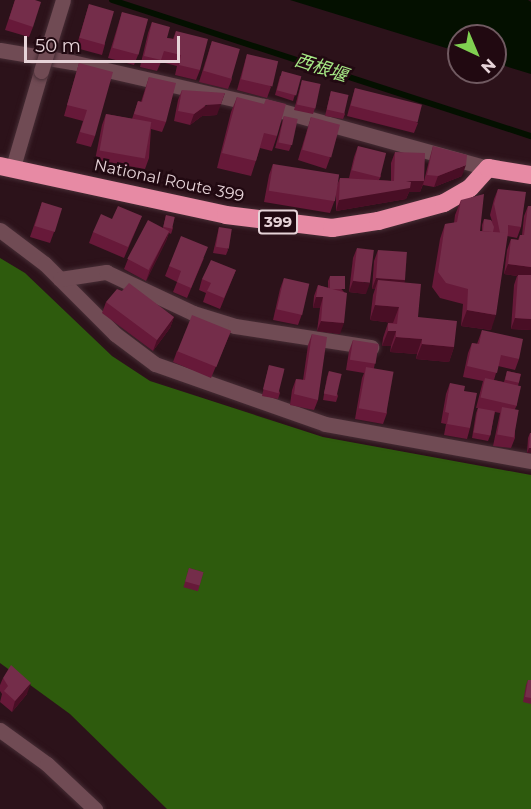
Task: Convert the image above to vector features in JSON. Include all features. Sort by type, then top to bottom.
[{"type":"highway","name":"National Route 399","points":[[7,166],[226,215],[332,228],[378,221],[444,203],[470,188],[488,168]]},
{"type":"highway","points":[[488,168],[531,175]]},
{"type":"street","points":[[7,166],[41,71],[63,0]]},
{"type":"street","points":[[0,50],[72,62],[264,106],[488,168]]},
{"type":"street","points":[[0,230],[60,279],[139,353],[185,375],[326,424],[531,460]]},
{"type":"street","points":[[60,279],[106,272],[193,313],[235,326],[373,347]]},
{"type":"street","points":[[0,730],[47,764],[95,809]]},
{"type":"green space","points":[[0,258],[25,273],[112,356],[150,381],[323,437],[531,475],[531,809],[167,809],[70,714],[0,663]]},
{"type":"shaded area","points":[[290,0],[528,0],[531,2],[531,74],[507,67],[507,24],[447,24],[447,48]]},
{"type":"building","points":[[15,0],[41,2],[33,27],[9,19]]},
{"type":"building","points":[[89,4],[114,11],[104,45],[79,38]]},
{"type":"building","points":[[122,12],[148,19],[139,55],[112,48]]},
{"type":"building","points":[[152,22],[170,27],[167,38],[174,39],[176,31],[208,39],[200,70],[179,65],[181,55],[164,51],[161,60],[144,56]]},
{"type":"building","points":[[212,41],[240,49],[231,79],[203,71]]},
{"type":"building","points":[[247,54],[278,61],[272,87],[241,79]]},
{"type":"building","points":[[79,63],[113,72],[95,136],[80,132],[87,110],[67,105]]},
{"type":"building","points":[[282,71],[301,76],[296,95],[277,90]]},
{"type":"building","points":[[149,77],[176,83],[166,122],[134,114],[138,101],[142,102]]},
{"type":"building","points":[[302,80],[321,84],[315,108],[297,104]]},
{"type":"building","points":[[355,88],[422,105],[418,122],[351,105]]},
{"type":"building","points":[[182,90],[225,93],[221,104],[206,105],[194,114],[178,111]]},
{"type":"building","points":[[331,91],[349,95],[344,114],[327,110]]},
{"type":"building","points":[[237,97],[264,104],[266,99],[286,104],[277,136],[264,133],[256,161],[222,153]]},
{"type":"building","points":[[106,114],[151,122],[145,158],[100,150]]},
{"type":"building","points":[[284,116],[298,119],[292,145],[278,142]]},
{"type":"building","points":[[311,117],[340,125],[331,158],[302,150]]},
{"type":"building","points":[[358,146],[386,153],[380,177],[352,170]]},
{"type":"building","points":[[433,146],[467,155],[466,165],[438,176],[427,175]]},
{"type":"building","points":[[395,152],[425,153],[424,181],[406,181],[411,182],[410,188],[339,200],[340,178],[394,181]]},
{"type":"building","points":[[273,164],[339,174],[335,201],[269,191]]},
{"type":"building","points":[[498,189],[526,192],[521,227],[508,225],[508,233],[500,233],[494,204]]},
{"type":"building","points":[[484,194],[480,231],[508,233],[496,315],[467,310],[468,289],[446,283],[438,272],[445,224],[457,222],[461,200]]},
{"type":"building","points":[[42,202],[62,208],[55,232],[35,226]]},
{"type":"building","points":[[118,206],[142,216],[128,247],[93,232],[101,214],[112,219]]},
{"type":"building","points":[[528,206],[531,206],[531,267],[508,264],[511,239],[519,240],[520,235],[524,235]]},
{"type":"building","points":[[166,215],[175,217],[172,229],[163,227]]},
{"type":"building","points":[[484,219],[491,220],[494,227],[493,232],[483,231]]},
{"type":"building","points":[[148,220],[169,231],[149,270],[127,259]]},
{"type":"building","points":[[219,227],[232,229],[229,249],[216,247]]},
{"type":"building","points":[[181,236],[208,247],[191,288],[177,282],[181,271],[169,266]]},
{"type":"building","points":[[357,248],[374,250],[370,283],[353,281]]},
{"type":"building","points":[[378,250],[407,252],[405,280],[376,278]]},
{"type":"building","points":[[211,260],[236,270],[224,298],[207,291],[211,283],[202,279]]},
{"type":"building","points":[[518,275],[531,275],[531,319],[515,318]]},
{"type":"building","points":[[330,276],[345,276],[345,289],[330,289]]},
{"type":"building","points":[[284,278],[309,284],[302,315],[277,309]]},
{"type":"building","points":[[378,280],[421,284],[418,317],[457,321],[454,347],[422,344],[422,339],[396,337],[396,331],[388,331],[388,323],[397,324],[399,307],[375,305]]},
{"type":"building","points":[[129,283],[174,317],[157,340],[106,302],[117,289],[122,291]]},
{"type":"building","points":[[318,285],[347,293],[344,323],[321,321],[323,297],[316,297]]},
{"type":"building","points":[[192,315],[231,331],[216,367],[177,351]]},
{"type":"building","points":[[482,330],[523,339],[519,359],[501,355],[497,373],[467,366],[472,343],[479,344]]},
{"type":"building","points":[[312,334],[327,337],[318,400],[294,394],[296,379],[305,380]]},
{"type":"building","points":[[353,340],[379,344],[376,364],[350,360]]},
{"type":"building","points":[[269,365],[285,369],[278,393],[263,389]]},
{"type":"building","points":[[366,367],[394,372],[386,413],[359,408]]},
{"type":"building","points":[[329,371],[342,374],[336,396],[324,393]]},
{"type":"building","points":[[507,371],[521,374],[519,383],[505,380]]},
{"type":"building","points":[[485,378],[521,386],[517,406],[481,397]]},
{"type":"building","points":[[450,383],[465,386],[464,391],[477,393],[470,428],[447,424],[449,413],[445,412]]},
{"type":"building","points":[[502,407],[519,410],[514,438],[497,435]]},
{"type":"building","points":[[478,408],[495,411],[490,436],[474,433]]},
{"type":"building","points":[[189,568],[203,572],[200,586],[185,581]]},
{"type":"building","points":[[11,665],[31,683],[15,701],[4,691],[8,686],[3,678]]},
{"type":"building","points":[[528,680],[531,680],[531,698],[525,697]]},
{"type":"waterway","name":"西根堰","points":[[112,0],[531,136]]}]
